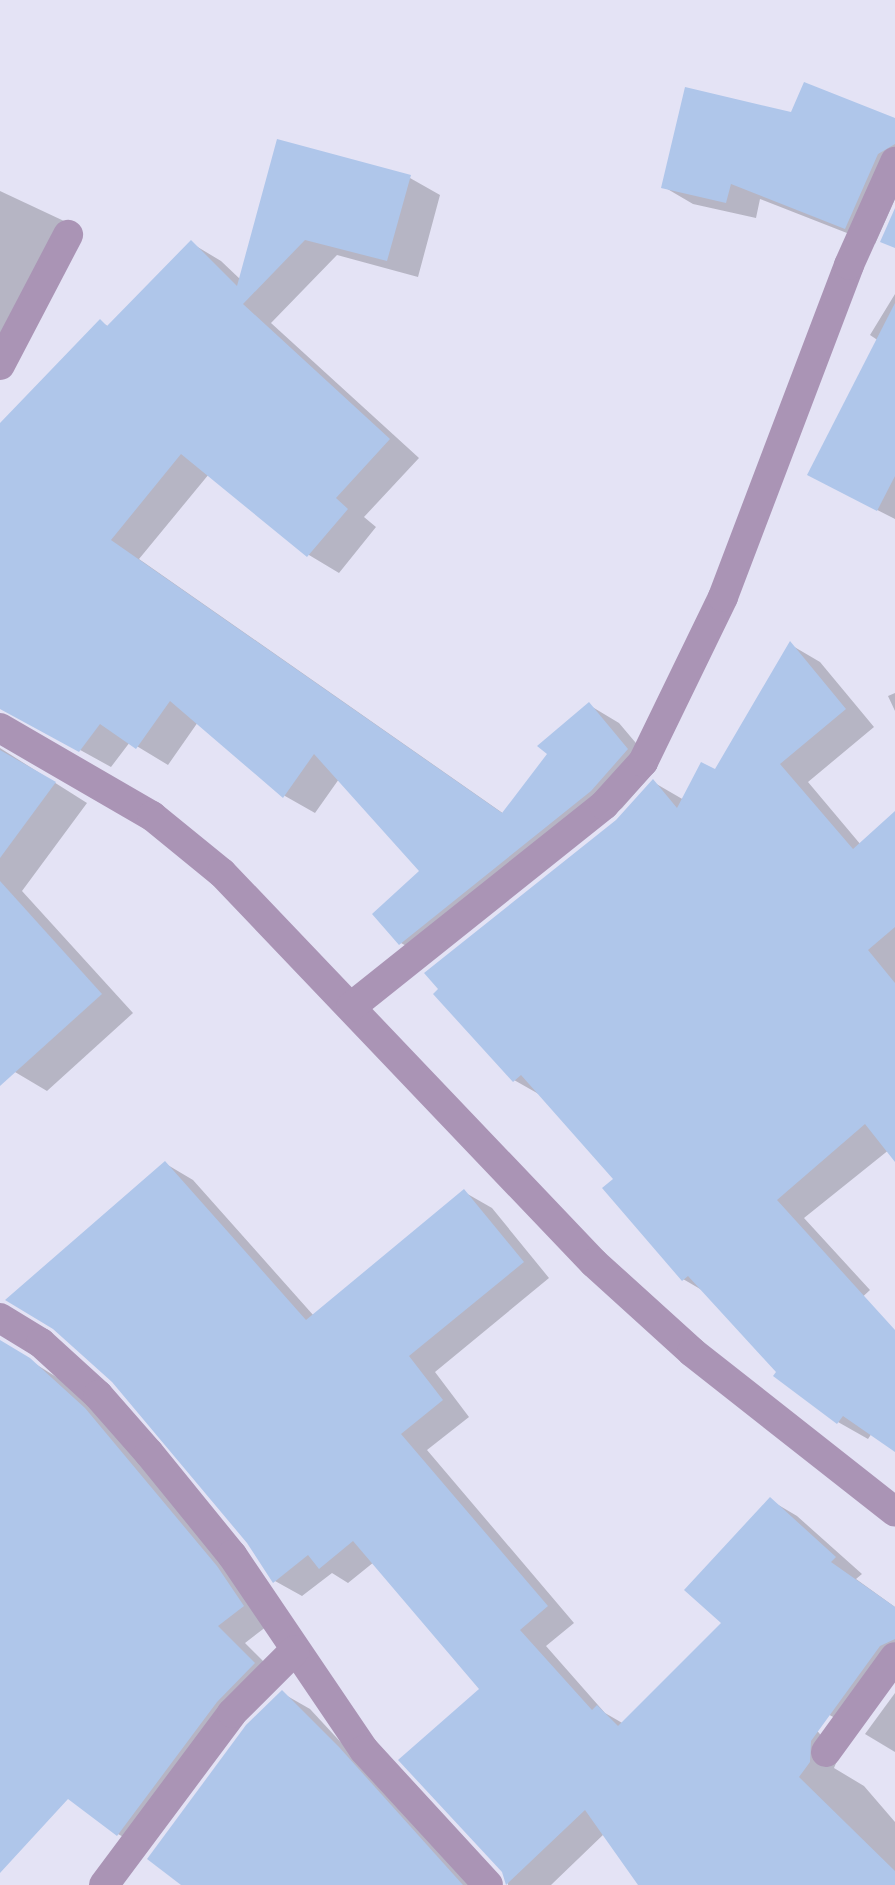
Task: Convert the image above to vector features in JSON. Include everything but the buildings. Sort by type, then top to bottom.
[{"type":"street","points":[[351,1007],[604,805],[643,762],[723,597],[849,265],[895,162]]},
{"type":"street","points":[[0,365],[68,235]]},
{"type":"street","points":[[0,728],[152,816],[222,872],[594,1263],[692,1352],[895,1512]]},
{"type":"street","points":[[0,1318],[41,1343],[136,1438],[232,1555],[364,1750],[488,1885]]},
{"type":"street","points":[[104,1885],[232,1713],[295,1650]]},
{"type":"street","points":[[826,1752],[895,1656]]}]
